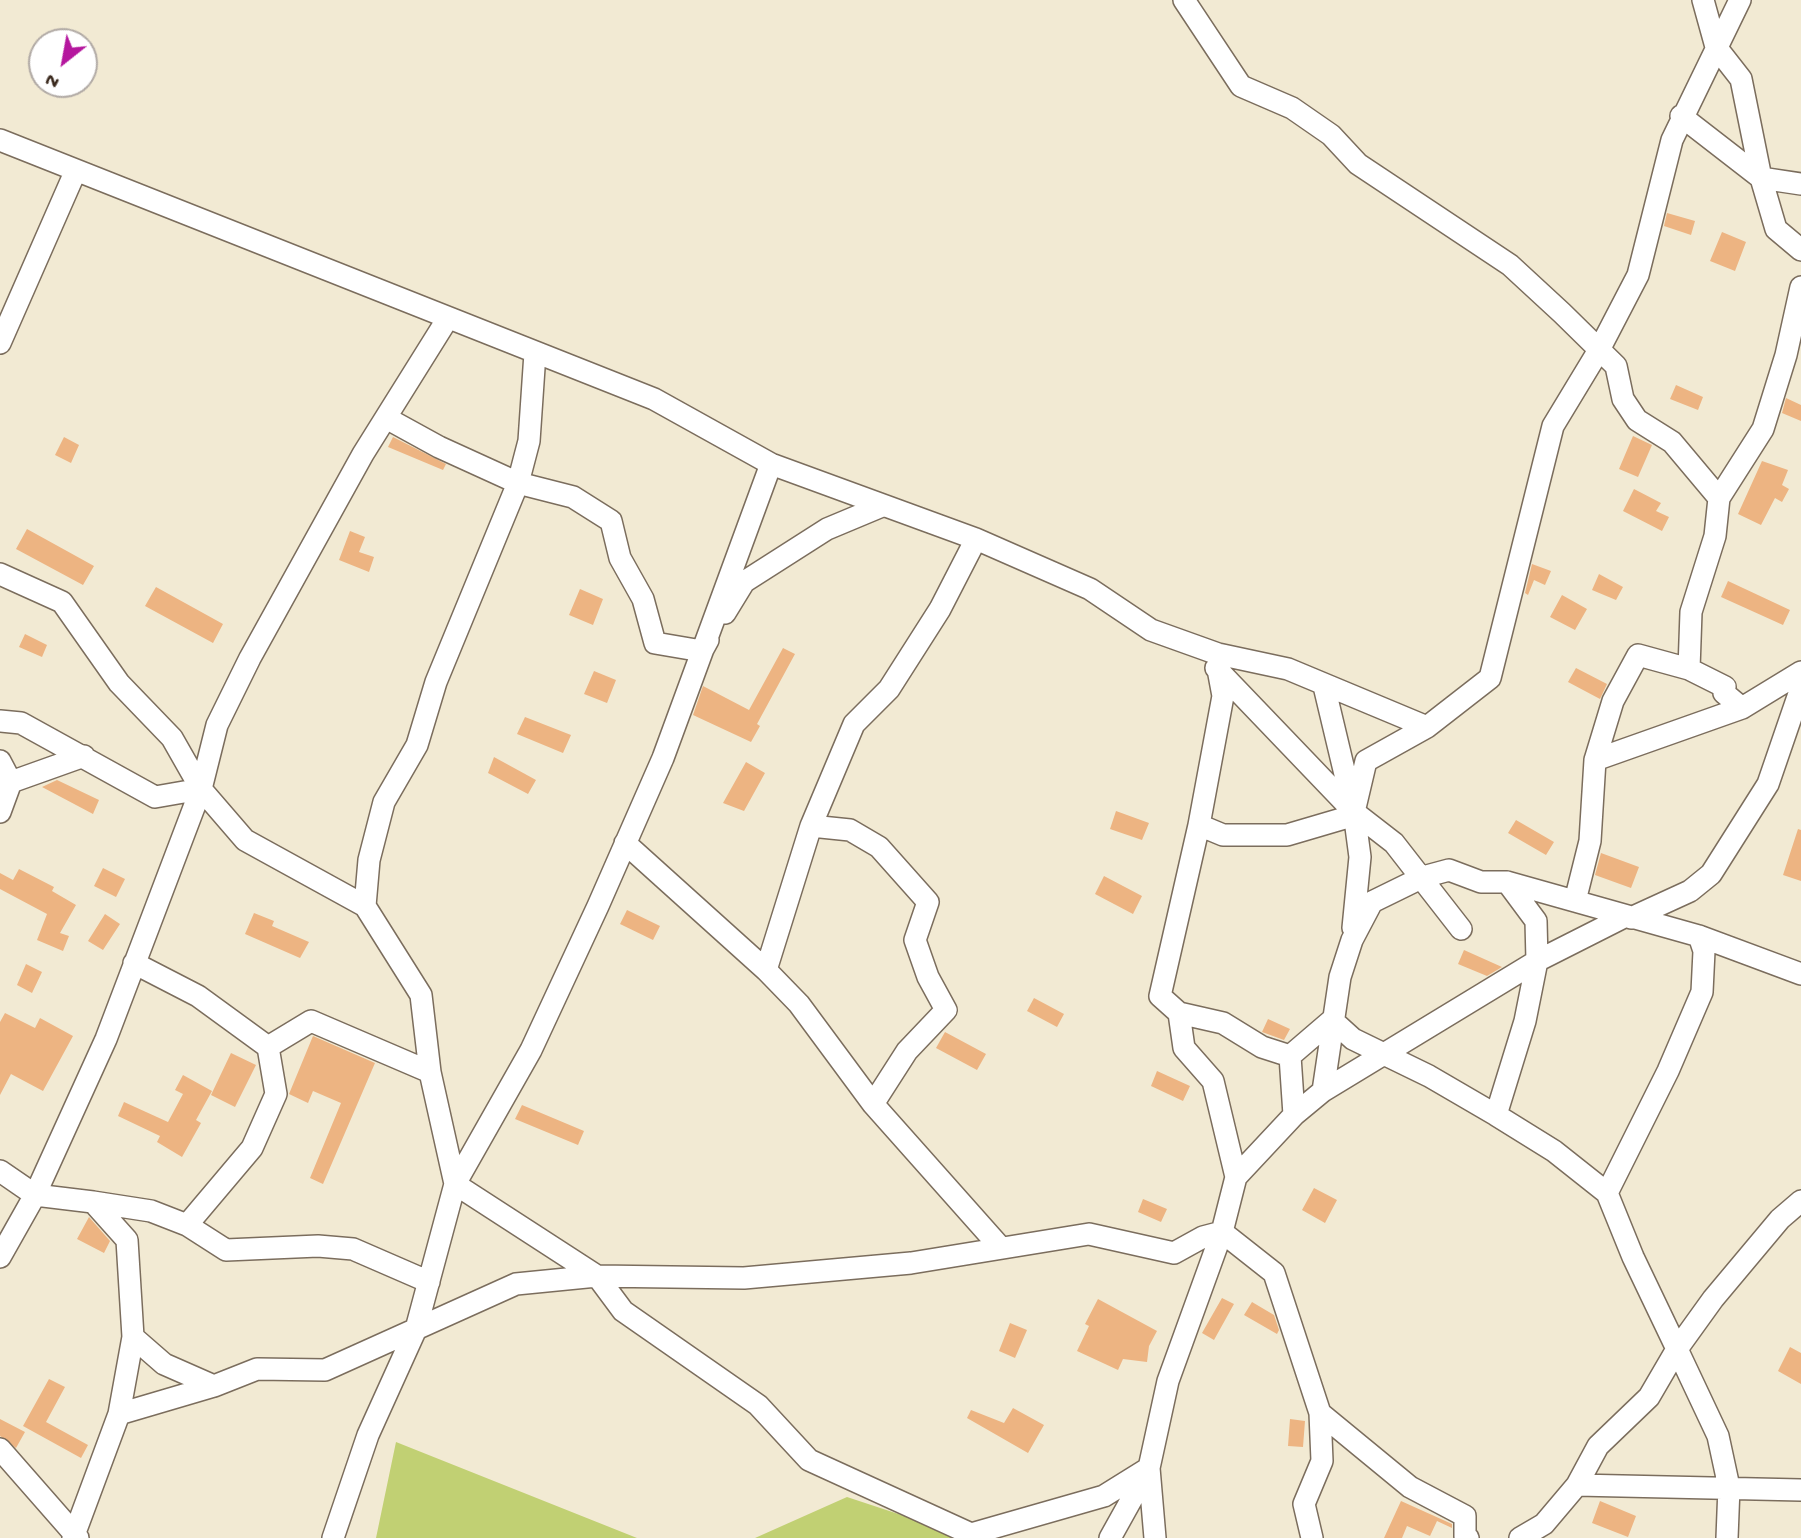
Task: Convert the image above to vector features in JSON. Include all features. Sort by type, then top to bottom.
[{"type":"street","points":[[1184,0],[1241,86],[1292,108],[1331,135],[1358,164],[1510,265],[1616,366],[1623,398],[1637,420],[1672,442],[1719,498]]},
{"type":"street","points":[[1703,0],[1717,47],[1741,79],[1760,178],[1776,229],[1801,263]]},
{"type":"street","points":[[1355,813],[1366,761],[1427,727],[1490,678],[1553,426],[1599,350],[1638,275],[1672,139],[1740,0]]},
{"type":"street","points":[[1681,116],[1760,178],[1801,184]]},
{"type":"street","points":[[0,139],[653,399],[771,464],[976,539],[1090,589],[1151,630],[1218,669],[1355,813],[1394,843],[1449,870],[1481,882],[1507,882],[1699,936],[1801,974]]},
{"type":"street","points":[[0,343],[76,170]]},
{"type":"street","points":[[1776,229],[1801,250]]},
{"type":"street","points":[[1689,669],[1691,612],[1715,536],[1719,498],[1763,429],[1786,355],[1801,287]]},
{"type":"street","points":[[0,1257],[35,1195],[91,1072],[201,789],[217,725],[250,658],[363,454],[388,419],[448,318]]},
{"type":"street","points":[[365,906],[369,860],[384,802],[417,745],[436,682],[518,483],[529,441],[535,353]]},
{"type":"street","points":[[388,419],[439,447],[518,483],[573,497],[611,521],[620,558],[643,599],[655,643],[702,651]]},
{"type":"street","points":[[333,1538],[368,1435],[416,1329],[455,1184],[531,1051],[663,758],[771,464]]},
{"type":"street","points":[[702,651],[744,582],[827,529],[883,506]]},
{"type":"street","points":[[766,970],[811,826],[854,724],[890,689],[940,609],[976,539]]},
{"type":"street","points":[[0,574],[62,602],[119,683],[172,738],[201,789],[246,840],[365,906],[421,995],[430,1072],[455,1184],[597,1276],[623,1311],[758,1405],[809,1460],[971,1534],[1104,1496],[1149,1468]]},
{"type":"street","points":[[1151,630],[1218,654],[1288,669],[1427,727]]},
{"type":"street","points":[[1575,901],[1590,841],[1595,760],[1614,701],[1638,655],[1689,669],[1725,687],[1724,693],[1750,704],[1792,714]]},
{"type":"street","points":[[1218,669],[1223,696],[1199,825],[1160,996],[1179,1013],[1223,1023],[1262,1047],[1290,1056]]},
{"type":"street","points":[[1595,760],[1750,704],[1801,672]]},
{"type":"street","points":[[1324,686],[1355,813],[1360,857],[1352,940]]},
{"type":"street","points":[[1236,1177],[1294,1115],[1323,1091],[1537,961],[1628,917],[1690,891],[1712,874],[1768,784],[1801,688]]},
{"type":"street","points":[[0,721],[21,723],[155,797],[201,789]]},
{"type":"street","points":[[10,782],[84,756]]},
{"type":"street","points":[[0,761],[10,782],[0,812]]},
{"type":"street","points":[[1199,825],[1223,835],[1287,835],[1355,813]]},
{"type":"street","points":[[811,826],[850,830],[879,847],[928,902],[915,940],[928,977],[946,1010],[907,1051],[873,1104]]},
{"type":"street","points":[[625,843],[766,970],[799,1004],[873,1104],[1001,1248]]},
{"type":"street","points":[[1394,843],[1461,929]]},
{"type":"street","points":[[1323,1091],[1340,977],[1352,940],[1372,902],[1423,877],[1449,870]]},
{"type":"street","points":[[1496,1115],[1525,1021],[1537,961],[1536,921],[1507,882]]},
{"type":"street","points":[[1607,1193],[1668,1072],[1702,992],[1704,951],[1699,936]]},
{"type":"street","points":[[134,963],[198,996],[268,1047],[276,1094],[252,1148],[187,1225]]},
{"type":"street","points":[[1110,1538],[1149,1468],[1168,1381],[1223,1232],[1236,1177],[1213,1081],[1184,1048],[1179,1013]]},
{"type":"street","points":[[1332,1020],[1353,1039],[1496,1115],[1554,1151],[1607,1193],[1718,1436],[1729,1487],[1727,1538]]},
{"type":"street","points":[[1290,1056],[1332,1020]]},
{"type":"street","points":[[268,1047],[311,1021],[430,1072]]},
{"type":"street","points":[[1290,1056],[1294,1115]]},
{"type":"street","points":[[0,1171],[35,1195],[151,1211],[187,1225],[226,1250],[270,1250],[317,1245],[353,1249],[429,1282]]},
{"type":"street","points":[[1520,1538],[1544,1524],[1577,1485],[1598,1446],[1648,1397],[1677,1349],[1763,1239],[1801,1201]]},
{"type":"street","points":[[75,1537],[119,1414],[133,1337],[127,1240],[93,1202]]},
{"type":"street","points":[[119,1414],[214,1386],[257,1369],[324,1370],[516,1284],[597,1276],[744,1278],[911,1263],[1089,1234],[1174,1253],[1203,1237],[1223,1232]]},
{"type":"street","points":[[1223,1232],[1274,1273],[1320,1413],[1322,1461],[1304,1504],[1312,1538]]},
{"type":"street","points":[[133,1337],[164,1364],[214,1386]]},
{"type":"street","points":[[1320,1413],[1410,1487],[1465,1517],[1465,1536],[1468,1538]]},
{"type":"street","points":[[0,1450],[56,1510],[75,1537]]},
{"type":"street","points":[[1149,1468],[1155,1538]]},
{"type":"street","points":[[1577,1485],[1801,1490]]},
{"type":"green space","points":[[396,1442],[637,1538],[376,1538]]},
{"type":"green space","points":[[847,1497],[971,1538],[755,1538]]},
{"type":"building","points":[[1667,213],[1695,221],[1691,235],[1664,226]]},
{"type":"building","points":[[1722,232],[1746,242],[1735,271],[1710,261]]},
{"type":"building","points":[[1676,385],[1703,397],[1698,410],[1670,399]]},
{"type":"building","points":[[1786,398],[1801,405],[1801,421],[1782,413]]},
{"type":"building","points":[[1633,436],[1652,445],[1638,477],[1619,469]]},
{"type":"building","points":[[64,437],[79,445],[71,463],[55,455]]},
{"type":"building","points":[[393,437],[446,464],[443,470],[388,447]]},
{"type":"building","points":[[1762,461],[1788,470],[1782,485],[1789,489],[1782,502],[1775,498],[1761,525],[1738,514]]},
{"type":"building","points":[[1634,489],[1661,503],[1656,511],[1669,517],[1662,531],[1623,511]]},
{"type":"building","points":[[27,529],[94,566],[83,585],[16,549]]},
{"type":"building","points":[[350,531],[365,537],[359,552],[374,557],[369,572],[339,560]]},
{"type":"building","points":[[1532,564],[1551,571],[1545,585],[1534,580],[1528,595],[1525,593]]},
{"type":"building","points":[[1599,574],[1623,587],[1616,600],[1592,590]]},
{"type":"building","points":[[1728,581],[1790,610],[1783,625],[1721,597]]},
{"type":"building","points":[[156,587],[223,624],[213,643],[145,606]]},
{"type":"building","points":[[580,589],[603,599],[593,625],[569,615]]},
{"type":"building","points":[[1562,595],[1587,609],[1575,630],[1550,617]]},
{"type":"building","points":[[25,634],[47,645],[42,657],[19,647]]},
{"type":"building","points":[[783,648],[795,654],[757,724],[760,726],[751,742],[693,715],[703,686],[749,710]]},
{"type":"building","points":[[1576,668],[1607,684],[1600,699],[1568,682]]},
{"type":"building","points":[[594,671],[616,680],[607,703],[584,694]]},
{"type":"building","points":[[525,717],[571,735],[563,753],[517,734]]},
{"type":"building","points":[[494,757],[536,780],[528,794],[488,773]]},
{"type":"building","points":[[746,762],[765,773],[744,811],[723,803]]},
{"type":"building","points":[[57,780],[99,800],[93,814],[42,787]]},
{"type":"building","points":[[1116,811],[1149,823],[1142,840],[1110,829]]},
{"type":"building","points":[[1516,820],[1554,842],[1546,855],[1508,833]]},
{"type":"building","points":[[1798,829],[1801,830],[1801,881],[1783,875]]},
{"type":"building","points":[[1601,853],[1639,867],[1631,888],[1595,875]]},
{"type":"building","points":[[103,868],[125,879],[116,897],[94,886]]},
{"type":"building","points":[[19,869],[54,887],[52,891],[76,905],[60,933],[69,936],[63,951],[37,940],[47,914],[0,889],[0,873],[13,880]]},
{"type":"building","points":[[1104,876],[1142,896],[1133,914],[1095,894]]},
{"type":"building","points":[[627,910],[660,926],[653,940],[620,924]]},
{"type":"building","points":[[254,913],[274,921],[272,926],[309,942],[300,958],[245,934]]},
{"type":"building","points":[[105,914],[120,924],[103,950],[88,941]]},
{"type":"building","points":[[1464,950],[1502,967],[1487,976],[1458,964]]},
{"type":"building","points":[[26,964],[42,972],[32,993],[17,985]]},
{"type":"building","points":[[1034,998],[1064,1014],[1057,1027],[1027,1011]]},
{"type":"building","points":[[5,1013],[35,1028],[40,1018],[73,1036],[43,1091],[11,1074],[0,1095],[0,1022]]},
{"type":"building","points":[[1268,1019],[1290,1029],[1284,1040],[1262,1032]]},
{"type":"building","points":[[945,1032],[986,1054],[977,1070],[936,1048]]},
{"type":"building","points":[[313,1036],[375,1063],[323,1184],[310,1178],[341,1103],[313,1091],[308,1103],[289,1094]]},
{"type":"building","points":[[231,1053],[256,1065],[235,1107],[211,1095]]},
{"type":"building","points":[[1157,1071],[1190,1086],[1183,1101],[1151,1086]]},
{"type":"building","points":[[183,1075],[212,1091],[196,1120],[201,1123],[182,1157],[157,1142],[160,1136],[118,1116],[124,1102],[168,1122],[183,1094],[175,1090]]},
{"type":"building","points":[[522,1105],[584,1131],[578,1145],[515,1119]]},
{"type":"building","points":[[1314,1188],[1337,1200],[1325,1223],[1302,1210]]},
{"type":"building","points":[[1143,1199],[1167,1209],[1161,1222],[1138,1212]]},
{"type":"building","points":[[89,1217],[110,1241],[104,1253],[77,1239]]},
{"type":"building","points":[[1222,1298],[1234,1304],[1214,1340],[1202,1333]]},
{"type":"building","points":[[1098,1299],[1157,1331],[1149,1346],[1147,1362],[1123,1359],[1118,1370],[1077,1351],[1089,1326],[1085,1324]]},
{"type":"building","points":[[1252,1302],[1274,1315],[1279,1330],[1277,1334],[1244,1315]]},
{"type":"building","points":[[1010,1323],[1027,1330],[1015,1358],[999,1351]]},
{"type":"building","points":[[1790,1347],[1801,1353],[1801,1384],[1778,1371]]},
{"type":"building","points":[[49,1379],[65,1387],[46,1422],[88,1445],[81,1458],[23,1426]]},
{"type":"building","points":[[1013,1408],[1044,1425],[1028,1453],[967,1418],[971,1410],[1004,1423]]},
{"type":"building","points":[[0,1419],[25,1432],[16,1448],[0,1436]]},
{"type":"building","points":[[1290,1419],[1305,1421],[1303,1447],[1288,1446]]},
{"type":"building","points":[[1401,1501],[1452,1524],[1452,1528],[1437,1521],[1430,1536],[1407,1526],[1402,1538],[1384,1538]]},
{"type":"building","points":[[1600,1501],[1636,1516],[1628,1537],[1592,1523]]}]
